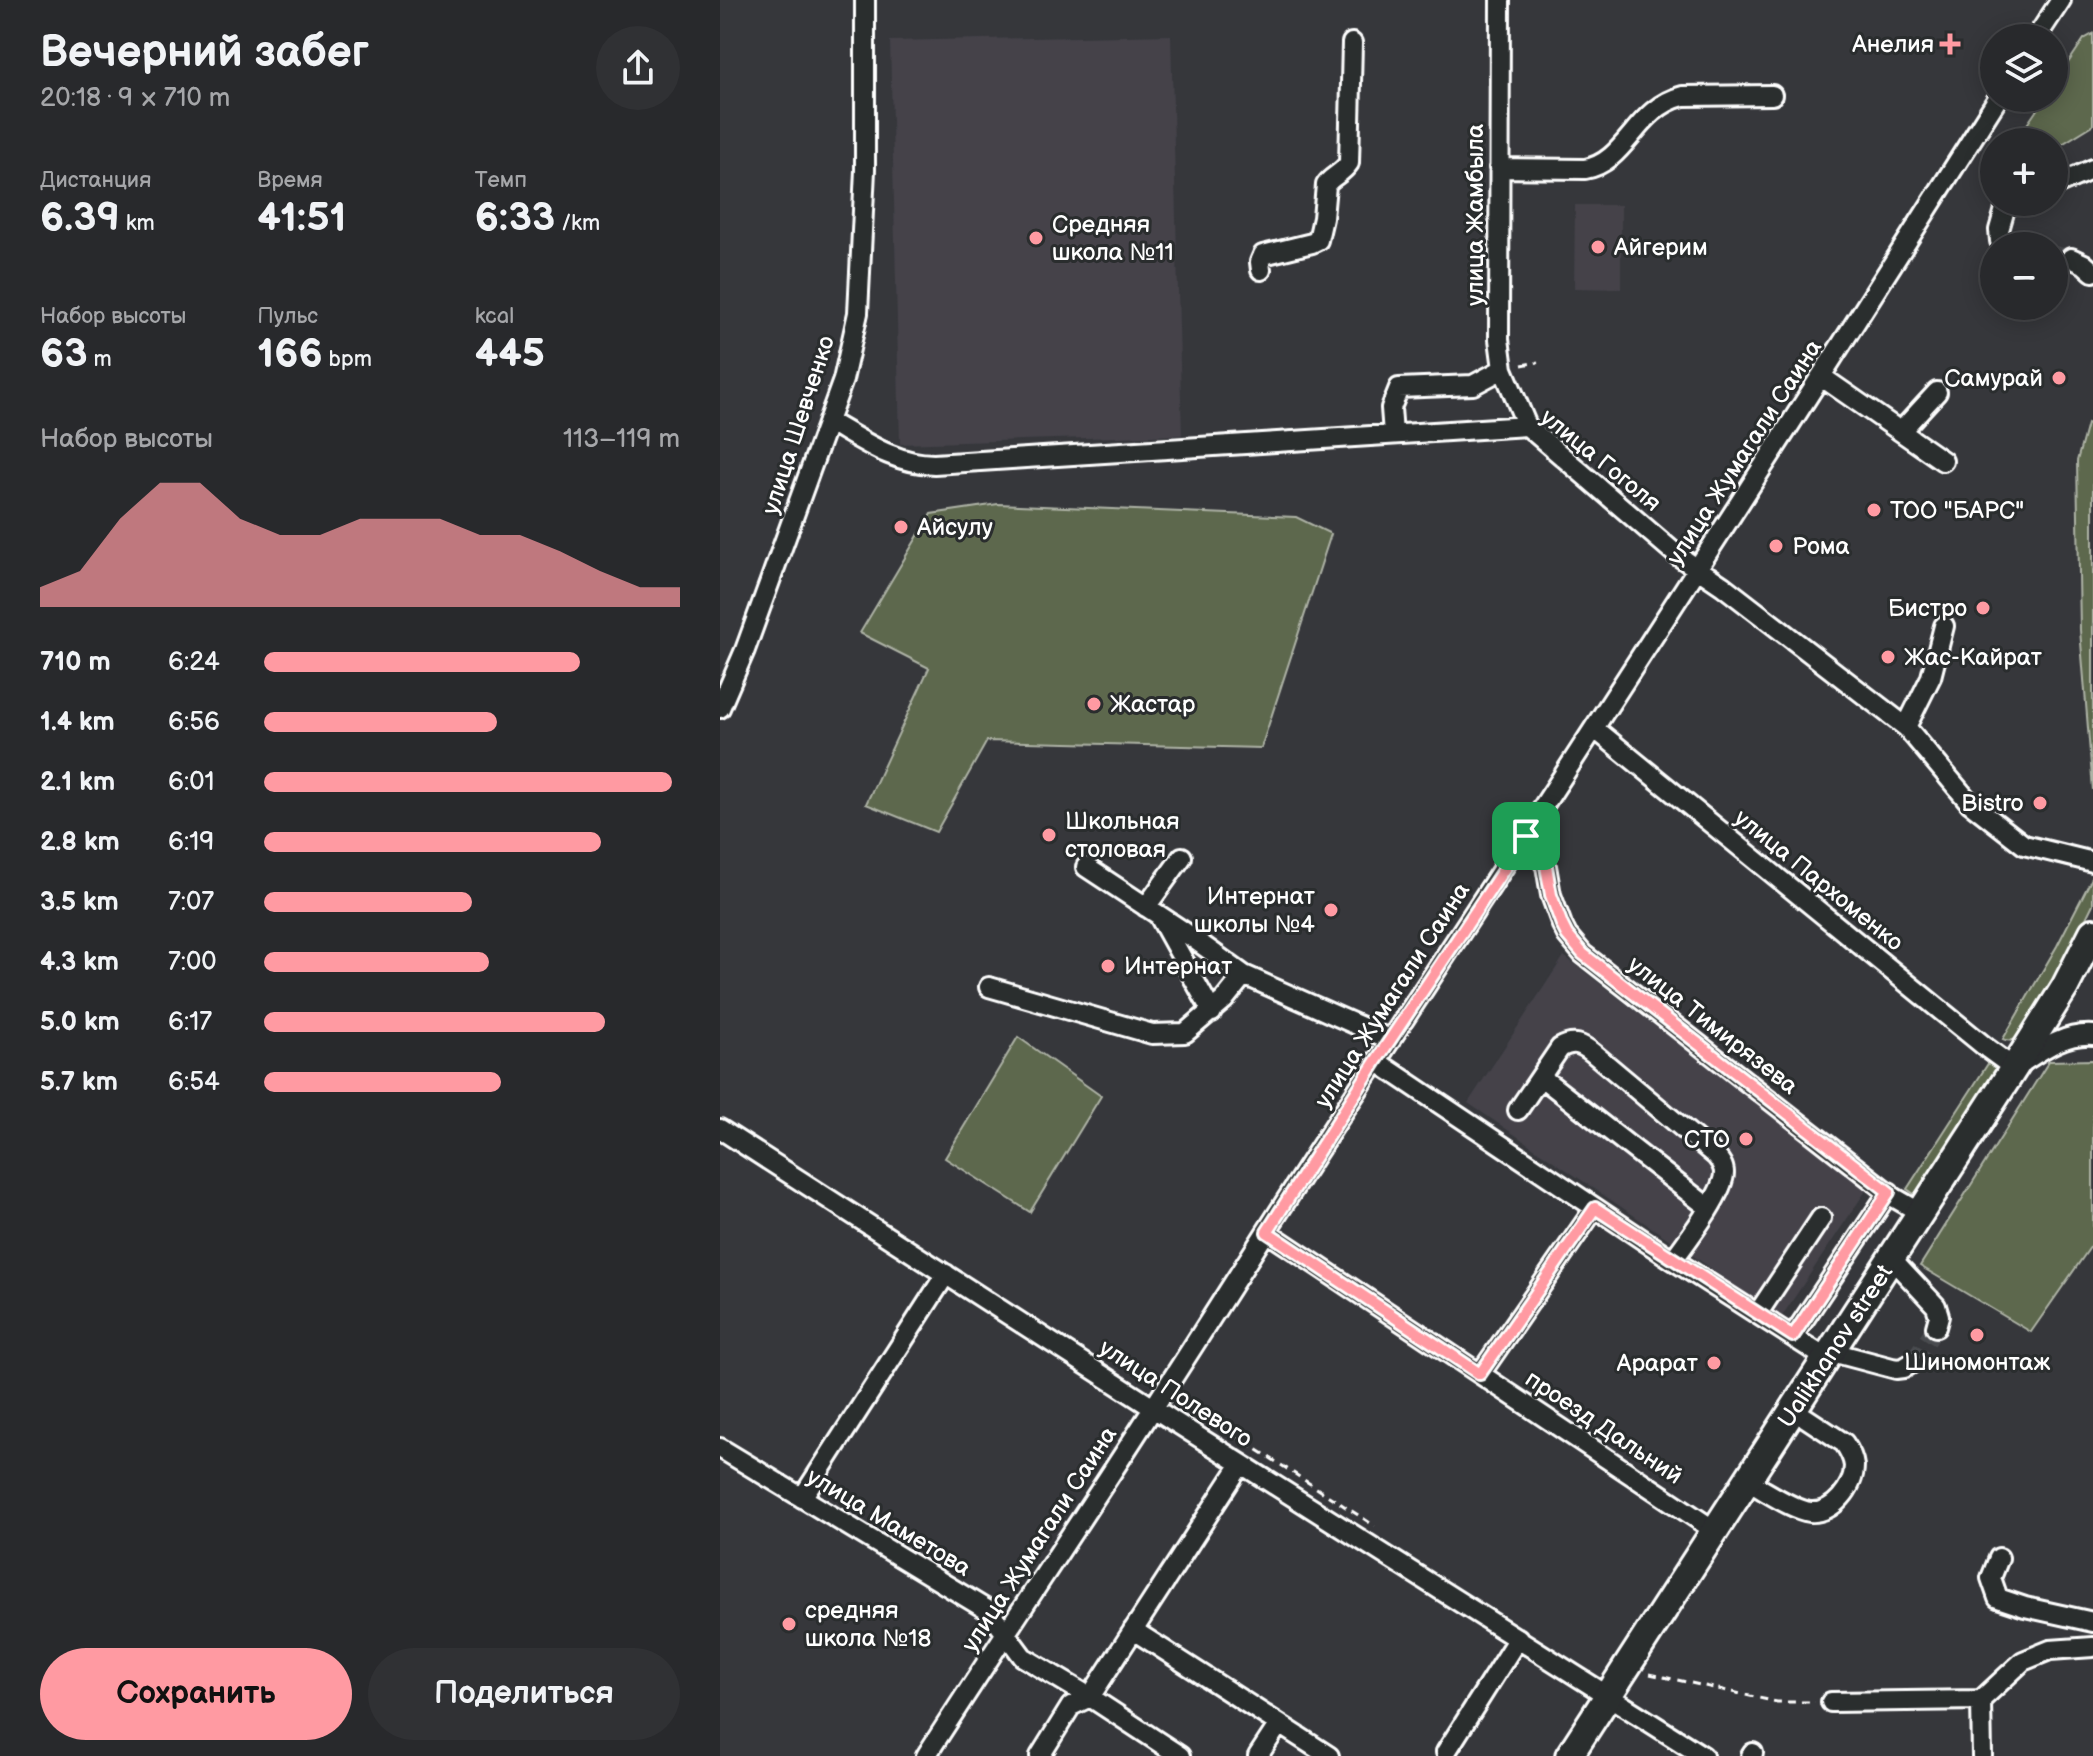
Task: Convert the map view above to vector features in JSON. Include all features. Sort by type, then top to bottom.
[{"type":"highway","name":"Ualikhanov street","points":[[1569,1756],[2014,1068],[2065,987],[2093,932]]},
{"type":"street","name":"улица Шевченко","points":[[720,708],[745,650],[843,380],[858,313],[865,170],[865,0]]},
{"type":"street","name":"улица Жамбыла","points":[[1500,0],[1499,339],[1503,369],[1527,426]]},
{"type":"street","points":[[2045,24],[2061,0]]},
{"type":"street","points":[[1261,270],[1263,255],[1318,240],[1328,180],[1342,172],[1349,163],[1352,43]]},
{"type":"street","points":[[1499,168],[1593,168],[1609,159],[1662,103],[1683,96],[1772,95]]},
{"type":"street","name":"улица Жумагали Саина","points":[[926,1756],[1376,1061],[1526,836],[1989,112]]},
{"type":"street","points":[[2068,180],[2093,169]]},
{"type":"street","points":[[2071,258],[2093,272]]},
{"type":"street","points":[[1393,434],[1391,408],[1399,388],[1473,385],[1503,369]]},
{"type":"street","points":[[1822,377],[1943,461]]},
{"type":"street","points":[[1901,431],[1937,392]]},
{"type":"street","name":"улица Гоголя","points":[[828,421],[890,456],[922,464],[1527,426],[1677,555],[1699,568],[1906,727],[1970,803],[2024,845],[2093,862]]},
{"type":"street","points":[[1906,727],[1931,677],[1944,626]]},
{"type":"street","name":"улица Пархоменко","points":[[1594,728],[2014,1068]]},
{"type":"street","name":"улица Тимирязева","points":[[1526,836],[1546,866],[1551,895],[1562,925],[1583,954],[1889,1192],[1921,1213]]},
{"type":"street","points":[[1152,911],[1182,857]]},
{"type":"street","points":[[1086,867],[1244,975],[1391,1040]]},
{"type":"street","points":[[1152,911],[1212,1012]]},
{"type":"street","points":[[989,987],[1152,1034],[1185,1033],[1212,1012],[1244,975]]},
{"type":"street","points":[[2014,1068],[2058,1040],[2093,1035]]},
{"type":"street","points":[[1518,1110],[1560,1048],[1571,1043],[1582,1045],[1716,1156],[1724,1175],[1709,1208],[1673,1260]]},
{"type":"street","points":[[1376,1061],[1673,1260],[1793,1336],[1830,1356],[1896,1369],[1912,1363]]},
{"type":"street","points":[[1541,1077],[1709,1208]]},
{"type":"street","name":"улица Полевого","points":[[720,1129],[1703,1756]]},
{"type":"street","points":[[1793,1336],[1889,1192]]},
{"type":"street","points":[[1480,1374],[1595,1208]]},
{"type":"street","points":[[1758,1313],[1821,1218]]},
{"type":"street","name":"проезд Дальний","points":[[1267,1232],[1714,1530]]},
{"type":"street","points":[[1892,1259],[1936,1306],[1939,1316],[1936,1327]]},
{"type":"street","points":[[802,1498],[946,1274]]},
{"type":"street","points":[[1747,1481],[1801,1510],[1822,1511],[1836,1503],[1852,1477],[1854,1468],[1849,1450],[1844,1443],[1794,1410]]},
{"type":"street","name":"улица Маметова","points":[[720,1448],[989,1611],[1023,1657],[1180,1756]]},
{"type":"street","points":[[1040,1756],[1071,1706],[1090,1697],[1241,1464]]},
{"type":"street","points":[[1999,1558],[1991,1578],[1998,1598],[2093,1622]]},
{"type":"street","points":[[1133,1630],[1329,1756]]},
{"type":"street","points":[[1446,1752],[1518,1638]]},
{"type":"street","points":[[1831,1702],[1981,1700],[2023,1661],[2050,1650],[2093,1647]]},
{"type":"street","points":[[1981,1700],[1982,1756]]},
{"type":"street","points":[[1258,1756],[1279,1724]]},
{"type":"path","points":[[1650,1674],[1777,1702],[1831,1702]]},
{"type":"shaded area","name":"Средняя школа №11","points":[[1171,35],[1182,435],[900,444],[890,41]]},
{"type":"shaded area","name":"Айгерим","points":[[1575,205],[1621,205],[1621,289],[1574,288]]},
{"type":"shaded area","points":[[1564,956],[1867,1189],[1782,1316],[1468,1103]]},
{"type":"green space","points":[[2093,34],[2093,125],[2068,140],[2068,128],[2025,128],[2035,112],[2068,112],[2068,63],[2084,39]]},
{"type":"green space","points":[[2087,424],[2093,426],[2093,790],[2080,630],[2077,461]]},
{"type":"green space","name":"Жастар","points":[[998,504],[1296,517],[1331,534],[1261,748],[987,741],[936,832],[866,804],[929,668],[860,633],[931,514]]},
{"type":"green space","points":[[2093,876],[2093,904],[2076,939],[2020,1037],[2003,1039],[2057,946]]},
{"type":"green space","points":[[1018,1037],[1101,1096],[1030,1212],[945,1158]]},
{"type":"green space","points":[[2093,1060],[2093,1243],[2031,1332],[1920,1266],[2049,1061]]},
{"type":"green space","points":[[1989,1062],[1999,1068],[1919,1191],[1914,1194],[1907,1189]]},
{"type":"tunnel","points":[[1912,1363],[1936,1327]]},
{"type":"place","name":"Анелия","points":[[1950,44]]},
{"type":"place","name":"Средняя школа №11","points":[[1036,238]]},
{"type":"place","name":"Айгерим","points":[[1598,247]]},
{"type":"place","name":"Самурай","points":[[2059,378]]},
{"type":"place","name":"ТОО \"БАРС\"","points":[[1874,510]]},
{"type":"place","name":"Айсулу","points":[[901,527]]},
{"type":"place","name":"Рома","points":[[1776,546]]},
{"type":"place","name":"Бистро","points":[[1983,608]]},
{"type":"place","name":"Жас-Кайрат","points":[[1888,657]]},
{"type":"place","name":"Жастар","points":[[1094,704]]},
{"type":"place","name":"Bistro","points":[[2040,803]]},
{"type":"place","name":"Школьная столовая","points":[[1049,835]]},
{"type":"place","name":"Интернат школы №4","points":[[1331,910]]},
{"type":"place","name":"Интернат","points":[[1108,966]]},
{"type":"place","name":"СТО","points":[[1746,1139]]},
{"type":"place","name":"Шиномонтаж","points":[[1977,1335]]},
{"type":"place","name":"Арарат","points":[[1714,1363]]},
{"type":"place","name":"средняя школа №18","points":[[789,1624]]},
{"type":"route","points":[[1526,836],[1546,866],[1551,895],[1562,925],[1583,954],[1889,1192],[1793,1336],[1595,1208],[1480,1374],[1267,1232],[1526,836]]}]
